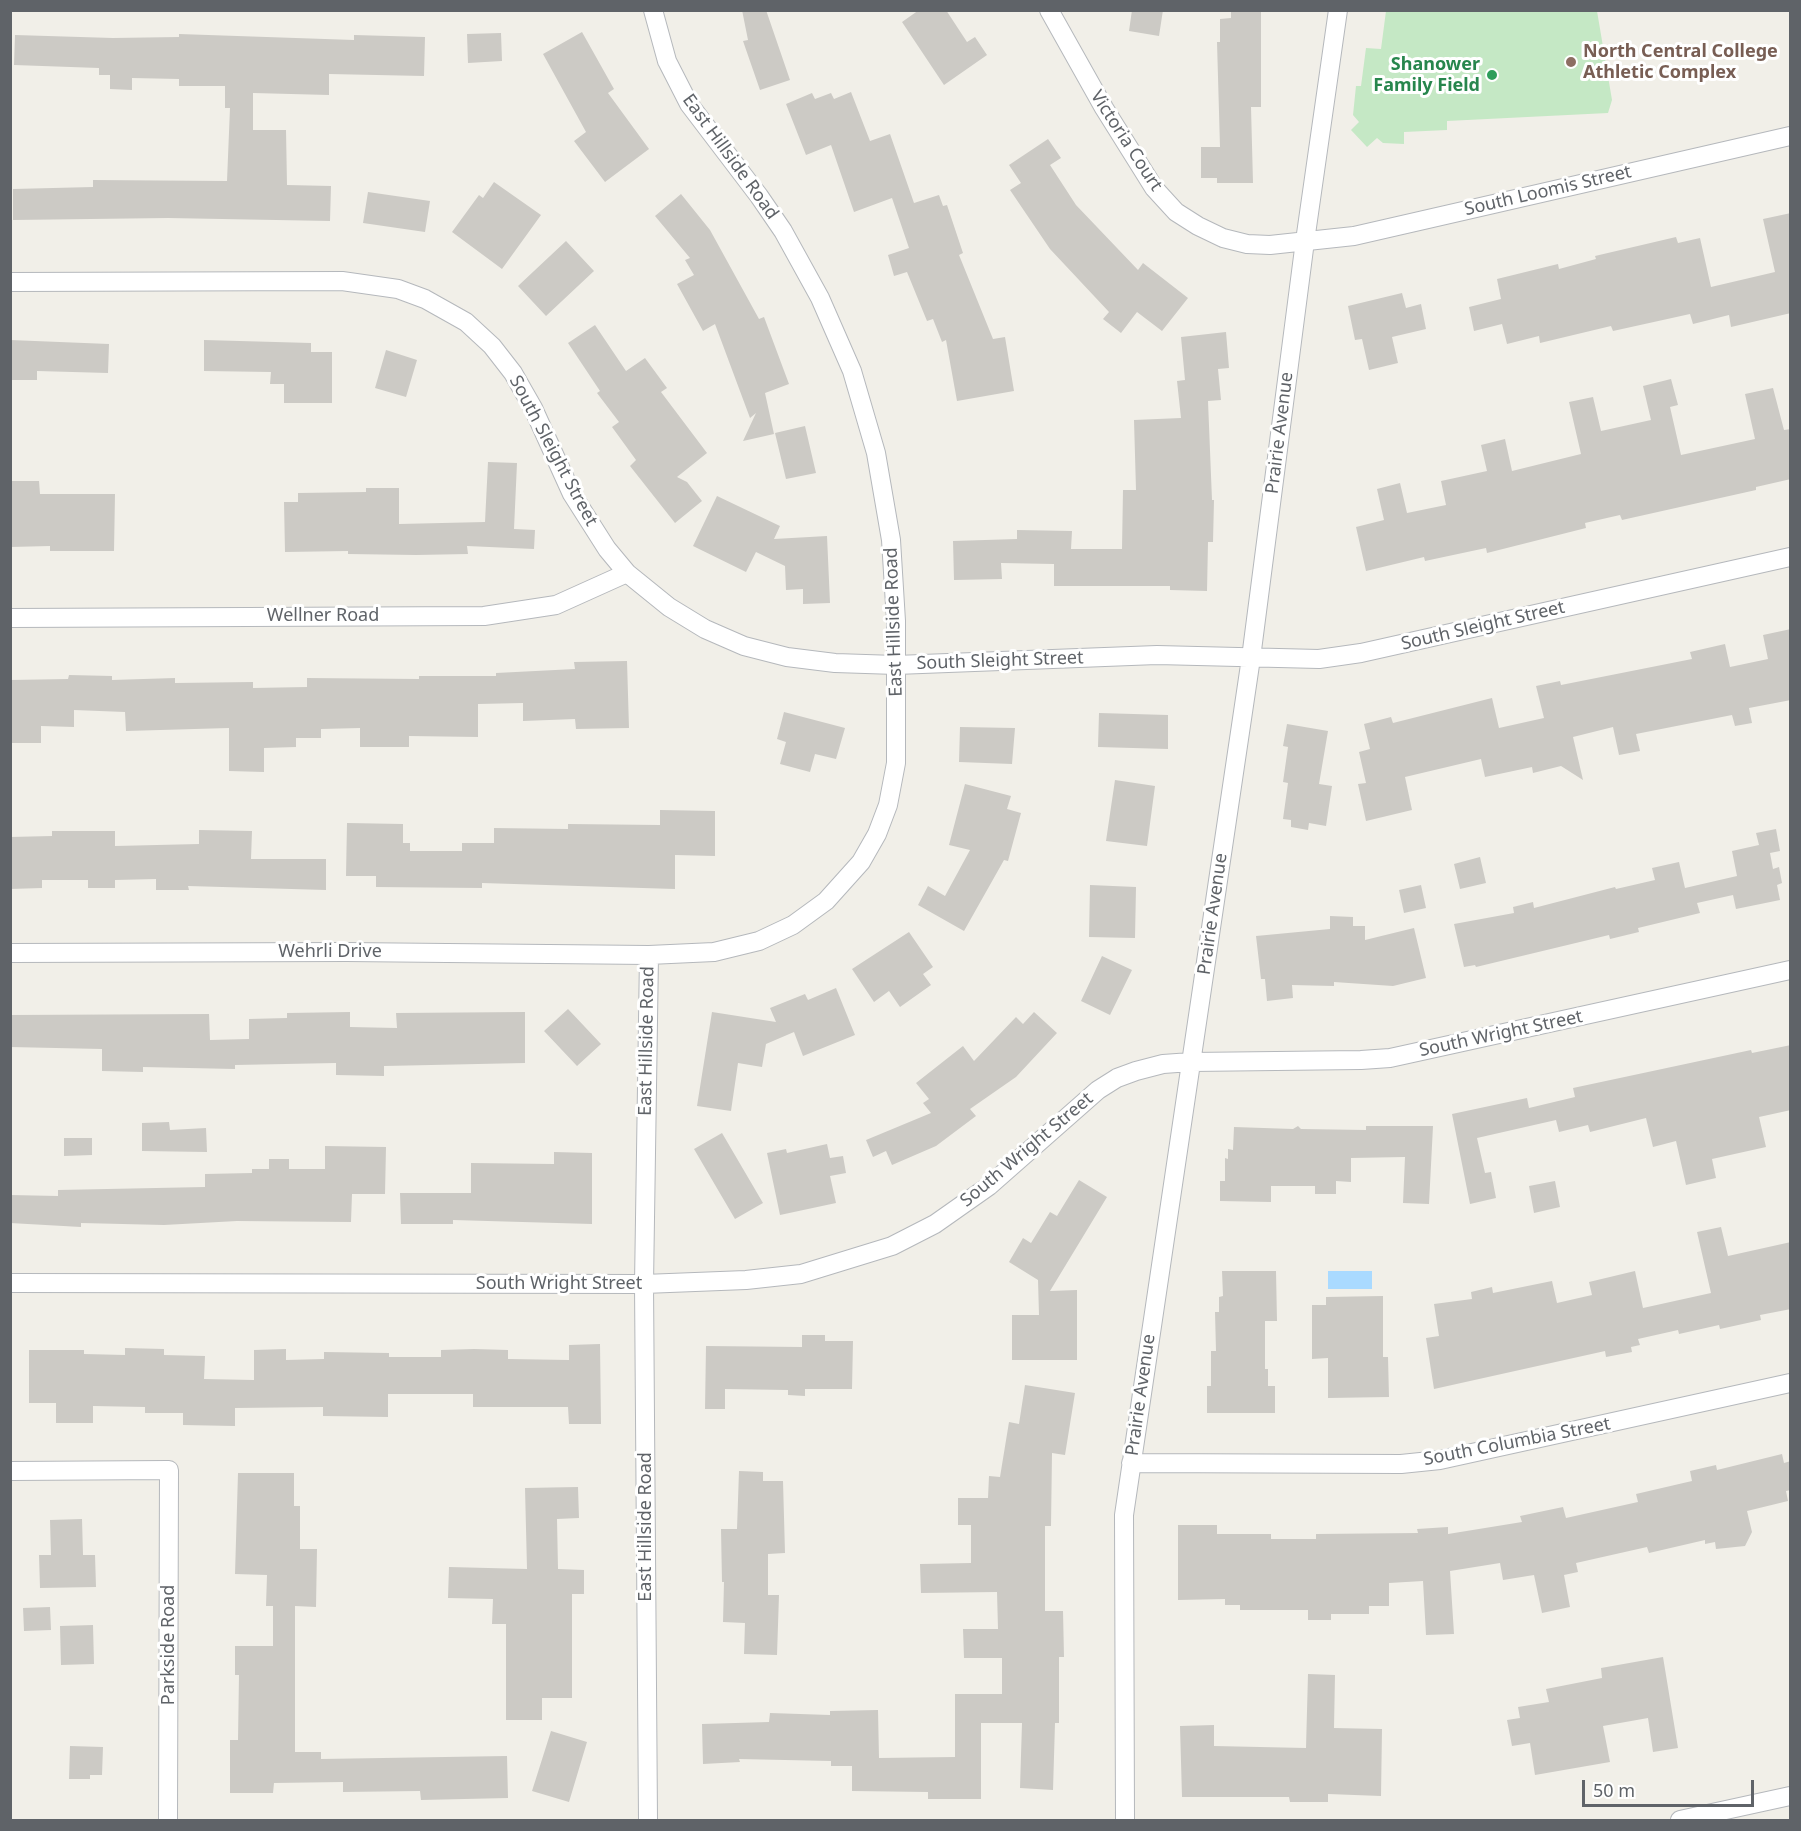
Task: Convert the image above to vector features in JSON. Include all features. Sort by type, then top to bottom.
[{"type":"street","name":"East Hillside Road","points":[[648,1821],[644,1284],[649,955],[714,952],[759,941],[793,925],[826,901],[851,876],[877,834],[893,786],[896,763],[896,665],[888,514],[876,453],[852,371],[820,298],[783,231],[689,104],[667,61],[653,10]]},
{"type":"street","name":"Victoria Court","points":[[1050,10],[1138,165],[1154,188],[1176,212],[1223,238],[1247,244],[1270,245],[1305,241]]},
{"type":"street","name":"Prairie Avenue","points":[[1125,1821],[1124,1515],[1251,658],[1305,241],[1338,10]]},
{"type":"street","name":"South Loomis Street","points":[[1305,241],[1354,236],[1791,136]]},
{"type":"street","name":"South Sleight Street","points":[[10,282],[342,281],[398,290],[425,299],[466,322],[492,346],[513,374],[532,408],[572,494],[608,549],[627,573],[669,607],[705,629],[744,646],[786,657],[826,662],[896,665],[1157,655],[1319,659],[1361,653],[1791,557]]},
{"type":"street","name":"Wellner Road","points":[[10,618],[484,616],[556,605],[627,573]]},
{"type":"street","name":"Wehrli Drive","points":[[10,953],[346,952],[649,955]]},
{"type":"street","name":"South Wright Street","points":[[10,1283],[644,1284],[746,1280],[801,1274],[892,1246],[935,1224],[989,1186],[1098,1090],[1117,1078],[1163,1064],[1390,1058],[1791,970]]},
{"type":"street","name":"South Columbia Street","points":[[1131,1463],[1401,1464],[1440,1460],[1791,1383]]},
{"type":"street","name":"Parkside Road","points":[[10,1471],[169,1470],[168,1821]]},
{"type":"street","points":[[1680,1821],[1791,1796]]},
{"type":"green space","name":"Shanower Family Field","points":[[1386,11],[1597,11],[1612,100],[1608,113],[1447,121],[1447,130],[1404,132],[1404,144],[1383,143],[1377,138],[1367,147],[1351,130],[1359,122],[1353,115],[1356,86],[1361,86],[1366,48],[1381,49]]},
{"type":"water","points":[[1328,1271],[1372,1271],[1372,1289],[1328,1289]]},
{"type":"building","points":[[742,10],[766,10],[790,80],[760,90],[743,41],[748,40]]},
{"type":"building","points":[[919,10],[946,10],[967,42],[975,37],[987,55],[944,85],[902,22]]},
{"type":"building","points":[[1132,10],[1163,10],[1159,36],[1129,31]]},
{"type":"building","points":[[1231,10],[1261,10],[1261,107],[1251,107],[1253,183],[1217,183],[1217,178],[1201,178],[1201,147],[1220,147],[1217,42],[1220,42],[1220,19],[1231,18]]},
{"type":"building","points":[[582,32],[614,89],[608,93],[649,149],[605,182],[574,141],[586,132],[543,54]]},
{"type":"building","points":[[501,33],[502,61],[468,63],[467,34]]},
{"type":"building","points":[[179,34],[354,40],[354,35],[425,37],[424,76],[329,74],[329,95],[253,93],[253,130],[286,130],[287,185],[331,186],[330,221],[168,218],[13,220],[13,189],[93,187],[93,180],[227,181],[230,108],[225,108],[225,86],[179,86],[179,79],[132,78],[132,90],[110,89],[110,75],[99,75],[99,68],[14,65],[15,35],[113,38],[179,37]]},
{"type":"building","points":[[851,92],[870,141],[890,134],[914,203],[939,195],[943,206],[947,205],[963,253],[959,255],[993,339],[1005,337],[1014,391],[957,401],[946,340],[942,342],[933,319],[927,321],[907,272],[894,276],[888,255],[909,248],[892,198],[854,212],[831,145],[806,155],[786,104],[812,93],[815,99],[831,93],[834,99]]},
{"type":"building","points":[[1048,139],[1061,158],[1050,165],[1076,205],[1138,270],[1143,263],[1188,298],[1162,331],[1137,312],[1121,333],[1103,319],[1109,312],[1050,249],[1010,190],[1021,183],[1009,165]]},
{"type":"building","points":[[494,182],[541,215],[502,269],[452,232],[479,195],[483,198]]},
{"type":"building","points":[[368,192],[430,201],[425,232],[363,223]]},
{"type":"building","points":[[681,194],[710,230],[759,319],[764,317],[789,384],[765,393],[774,434],[743,441],[756,413],[750,418],[715,324],[703,331],[677,284],[694,275],[685,260],[690,258],[655,216]]},
{"type":"building","points":[[1791,213],[1791,313],[1731,327],[1729,315],[1693,324],[1690,314],[1613,331],[1611,326],[1540,343],[1539,336],[1507,344],[1502,324],[1474,331],[1469,307],[1501,299],[1497,279],[1558,264],[1559,269],[1596,259],[1595,256],[1676,237],[1678,243],[1700,238],[1711,287],[1775,272],[1763,219]]},
{"type":"building","points":[[566,241],[594,271],[546,316],[518,286]]},
{"type":"building","points":[[1402,293],[1406,308],[1421,304],[1426,329],[1392,337],[1398,363],[1369,370],[1362,339],[1355,340],[1348,306]]},
{"type":"building","points":[[595,325],[626,371],[645,358],[667,388],[661,392],[707,453],[677,477],[687,482],[702,501],[675,523],[630,466],[636,460],[612,427],[619,422],[597,393],[600,391],[568,343]]},
{"type":"building","points":[[1226,332],[1229,368],[1218,369],[1221,400],[1208,401],[1212,500],[1214,500],[1213,542],[1208,542],[1207,591],[1170,590],[1170,586],[1054,586],[1054,564],[1001,563],[1002,579],[954,580],[953,541],[1017,539],[1017,530],[1072,531],[1071,549],[1122,549],[1123,490],[1136,490],[1134,420],[1181,418],[1177,381],[1185,380],[1181,337]]},
{"type":"building","points":[[10,340],[109,344],[108,373],[37,371],[37,380],[10,380]]},
{"type":"building","points":[[204,340],[311,343],[311,352],[332,352],[332,403],[284,403],[284,384],[270,384],[271,372],[204,371]]},
{"type":"building","points":[[386,350],[417,360],[406,397],[375,388]]},
{"type":"building","points":[[1671,379],[1678,405],[1670,407],[1681,455],[1755,439],[1745,394],[1773,388],[1784,430],[1791,429],[1791,479],[1756,487],[1756,490],[1622,520],[1620,515],[1585,523],[1586,528],[1487,553],[1486,548],[1425,561],[1424,557],[1366,571],[1356,527],[1384,520],[1377,489],[1400,483],[1407,513],[1446,505],[1441,481],[1487,471],[1481,445],[1505,439],[1512,471],[1581,454],[1569,402],[1593,397],[1601,431],[1651,420],[1643,386]]},
{"type":"building","points":[[805,426],[816,473],[786,479],[775,433]]},
{"type":"building","points":[[488,462],[517,463],[514,529],[535,530],[534,549],[467,546],[468,554],[416,555],[348,554],[348,551],[285,552],[284,502],[298,502],[298,493],[366,492],[366,488],[399,488],[399,524],[485,522]]},
{"type":"building","points":[[10,481],[39,481],[40,494],[115,494],[114,551],[50,551],[50,546],[10,547]]},
{"type":"building","points":[[717,496],[780,526],[774,539],[827,536],[830,603],[803,604],[803,589],[786,590],[785,566],[756,552],[746,572],[693,546]]},
{"type":"building","points":[[1791,629],[1791,700],[1749,708],[1752,723],[1735,726],[1732,715],[1636,734],[1640,751],[1619,755],[1613,727],[1573,737],[1583,780],[1561,766],[1533,773],[1532,767],[1485,777],[1481,759],[1405,777],[1412,810],[1366,821],[1358,784],[1366,783],[1359,752],[1370,749],[1364,724],[1391,717],[1393,723],[1492,698],[1499,728],[1544,718],[1536,686],[1560,681],[1561,685],[1692,659],[1690,652],[1725,644],[1730,667],[1768,659],[1763,635]]},
{"type":"building","points":[[627,661],[629,728],[576,729],[575,719],[523,721],[523,703],[478,704],[478,737],[409,736],[409,747],[360,747],[360,728],[321,729],[321,738],[296,738],[296,747],[264,748],[264,772],[229,771],[229,728],[126,731],[125,712],[74,710],[74,727],[41,726],[41,743],[10,743],[10,680],[68,679],[69,675],[112,676],[112,680],[175,678],[175,683],[253,682],[253,688],[307,687],[307,678],[419,679],[419,676],[496,676],[496,673],[575,669],[574,662]]},
{"type":"building","points":[[784,712],[845,728],[836,759],[815,754],[810,772],[780,764],[786,742],[777,739]]},
{"type":"building","points":[[1099,713],[1168,715],[1168,749],[1098,747]]},
{"type":"building","points":[[1287,724],[1328,731],[1319,784],[1332,786],[1326,826],[1309,823],[1308,830],[1291,827],[1291,820],[1283,819],[1288,783],[1283,782],[1288,747],[1283,746]]},
{"type":"building","points":[[960,727],[1015,728],[1012,764],[959,762]]},
{"type":"building","points":[[1115,780],[1155,786],[1147,846],[1106,841]]},
{"type":"building","points":[[965,784],[1011,796],[1007,809],[1021,813],[1008,861],[1004,860],[964,931],[918,905],[928,886],[945,896],[970,850],[949,845]]},
{"type":"building","points":[[660,810],[715,811],[715,856],[675,855],[675,889],[482,883],[482,888],[376,887],[376,876],[346,876],[347,823],[403,824],[403,843],[410,843],[410,851],[462,851],[462,843],[494,843],[494,828],[568,829],[568,824],[660,825]]},
{"type":"building","points":[[1776,829],[1780,851],[1770,853],[1773,869],[1779,867],[1782,883],[1777,885],[1780,900],[1736,909],[1733,895],[1697,903],[1700,913],[1638,928],[1639,932],[1610,939],[1609,935],[1476,967],[1475,965],[1464,967],[1454,924],[1514,913],[1513,907],[1533,902],[1534,908],[1615,887],[1616,889],[1655,880],[1652,868],[1679,862],[1685,888],[1737,876],[1732,851],[1759,845],[1756,833]]},
{"type":"building","points":[[199,830],[252,831],[251,859],[326,859],[326,890],[188,886],[189,890],[156,890],[156,879],[115,880],[115,888],[88,888],[88,880],[42,880],[42,888],[10,889],[10,837],[52,836],[52,831],[115,831],[115,846],[199,844]]},
{"type":"building","points":[[1480,857],[1486,883],[1460,889],[1454,864]]},
{"type":"building","points":[[1090,885],[1136,887],[1135,938],[1089,937]]},
{"type":"building","points":[[1421,885],[1426,908],[1404,913],[1399,890]]},
{"type":"building","points":[[1330,916],[1353,917],[1353,926],[1365,926],[1365,940],[1414,928],[1426,978],[1393,986],[1334,982],[1334,986],[1292,985],[1293,998],[1267,1001],[1265,979],[1261,979],[1256,936],[1330,929]]},
{"type":"building","points":[[909,932],[933,967],[923,974],[931,985],[900,1007],[889,991],[874,1002],[852,969]]},
{"type":"building","points":[[1102,956],[1132,970],[1110,1015],[1081,1001]]},
{"type":"building","points":[[836,988],[855,1035],[803,1056],[794,1032],[766,1044],[762,1067],[738,1063],[731,1111],[697,1106],[712,1012],[776,1022],[770,1008],[805,994],[808,1000]]},
{"type":"building","points":[[568,1009],[601,1044],[577,1066],[544,1031]]},
{"type":"building","points":[[350,1012],[350,1027],[397,1028],[396,1013],[525,1012],[525,1063],[384,1066],[384,1076],[336,1075],[336,1063],[235,1065],[235,1069],[143,1067],[143,1072],[102,1071],[102,1049],[10,1047],[10,1015],[209,1014],[210,1040],[249,1039],[249,1019],[287,1018],[287,1013]]},
{"type":"building","points":[[1034,1012],[1057,1033],[1016,1077],[970,1109],[976,1116],[936,1146],[892,1165],[886,1151],[873,1157],[866,1140],[931,1113],[923,1103],[929,1099],[916,1083],[963,1046],[974,1061],[1016,1017],[1023,1024]]},
{"type":"building","points":[[1791,1045],[1791,1110],[1759,1117],[1766,1147],[1712,1159],[1716,1178],[1686,1185],[1676,1141],[1653,1147],[1646,1118],[1590,1132],[1588,1125],[1559,1132],[1556,1120],[1477,1138],[1485,1173],[1491,1172],[1496,1198],[1470,1204],[1452,1114],[1527,1098],[1529,1108],[1575,1097],[1573,1088],[1751,1050],[1752,1053]]},
{"type":"building","points":[[169,1122],[170,1130],[206,1128],[207,1152],[142,1151],[142,1123]]},
{"type":"building","points":[[1298,1126],[1301,1129],[1366,1130],[1366,1126],[1433,1126],[1429,1204],[1403,1203],[1405,1157],[1351,1158],[1351,1182],[1336,1181],[1336,1194],[1315,1194],[1315,1186],[1271,1186],[1271,1202],[1220,1201],[1220,1181],[1225,1181],[1225,1158],[1228,1159],[1228,1149],[1233,1150],[1234,1127],[1293,1129]]},
{"type":"building","points":[[722,1133],[763,1203],[735,1219],[694,1149]]},
{"type":"building","points":[[64,1138],[92,1138],[92,1155],[64,1156]]},
{"type":"building","points":[[827,1144],[830,1158],[843,1156],[846,1173],[830,1176],[836,1203],[780,1215],[767,1153],[786,1149],[787,1153]]},
{"type":"building","points":[[325,1146],[386,1147],[385,1194],[352,1194],[351,1222],[237,1221],[164,1225],[81,1223],[81,1227],[10,1223],[10,1195],[58,1196],[58,1190],[205,1187],[205,1174],[252,1173],[252,1169],[269,1169],[269,1159],[289,1159],[289,1169],[325,1169]]},
{"type":"building","points":[[554,1152],[592,1153],[592,1224],[453,1220],[453,1224],[401,1224],[400,1193],[471,1193],[471,1163],[554,1164]]},
{"type":"building","points":[[1079,1180],[1107,1197],[1050,1291],[1077,1290],[1077,1360],[1012,1360],[1012,1315],[1039,1315],[1038,1280],[1009,1262],[1023,1238],[1031,1243],[1050,1212],[1057,1216]]},
{"type":"building","points":[[1555,1181],[1560,1207],[1534,1213],[1529,1186]]},
{"type":"building","points":[[1721,1227],[1728,1256],[1791,1242],[1791,1309],[1760,1315],[1761,1320],[1720,1329],[1719,1325],[1679,1334],[1678,1330],[1638,1339],[1640,1345],[1631,1347],[1632,1352],[1606,1357],[1605,1351],[1434,1389],[1426,1338],[1439,1336],[1434,1304],[1472,1299],[1471,1292],[1492,1287],[1493,1293],[1552,1281],[1557,1303],[1592,1295],[1589,1282],[1635,1271],[1643,1308],[1711,1293],[1697,1232]]},
{"type":"building","points":[[1222,1271],[1276,1271],[1277,1321],[1265,1321],[1265,1369],[1268,1369],[1268,1386],[1275,1386],[1275,1413],[1207,1413],[1207,1386],[1211,1386],[1211,1351],[1216,1351],[1215,1312],[1219,1312],[1219,1297],[1223,1296]]},
{"type":"building","points":[[1383,1296],[1383,1357],[1388,1357],[1389,1397],[1328,1398],[1328,1358],[1312,1359],[1312,1305],[1326,1305],[1326,1297]]},
{"type":"building","points":[[802,1335],[825,1335],[825,1341],[853,1341],[852,1389],[805,1389],[805,1396],[788,1395],[788,1390],[725,1389],[725,1409],[705,1409],[706,1346],[802,1347]]},
{"type":"building","points":[[600,1344],[601,1424],[569,1424],[568,1407],[473,1407],[473,1394],[388,1394],[388,1417],[323,1416],[323,1407],[235,1408],[235,1426],[183,1425],[183,1413],[145,1413],[145,1407],[93,1406],[93,1423],[56,1423],[56,1403],[29,1403],[29,1350],[84,1350],[84,1354],[125,1355],[125,1348],[164,1349],[164,1355],[205,1356],[204,1379],[254,1380],[254,1350],[286,1349],[286,1360],[324,1359],[324,1352],[389,1353],[389,1357],[441,1357],[441,1350],[474,1349],[508,1350],[508,1359],[569,1360],[569,1345]]},
{"type":"building","points":[[1025,1385],[1075,1393],[1065,1455],[1052,1453],[1051,1526],[1045,1526],[1045,1611],[1063,1611],[1064,1657],[1059,1657],[1059,1723],[1055,1723],[1053,1790],[1020,1788],[1022,1723],[981,1723],[981,1799],[928,1799],[928,1792],[852,1791],[852,1766],[831,1766],[831,1761],[739,1759],[740,1762],[703,1764],[702,1724],[769,1722],[770,1713],[830,1715],[830,1711],[878,1710],[879,1758],[955,1757],[955,1694],[1002,1694],[1002,1658],[964,1658],[963,1629],[998,1629],[997,1592],[921,1593],[920,1564],[971,1563],[971,1525],[958,1525],[958,1498],[988,1498],[989,1476],[1000,1477],[1009,1422],[1019,1424]]},
{"type":"building","points":[[1782,1454],[1784,1463],[1791,1461],[1791,1490],[1786,1491],[1788,1501],[1747,1511],[1752,1532],[1745,1546],[1716,1549],[1715,1542],[1705,1544],[1705,1540],[1649,1553],[1647,1547],[1576,1563],[1578,1572],[1564,1575],[1570,1607],[1542,1613],[1534,1575],[1503,1580],[1500,1563],[1450,1571],[1454,1634],[1426,1635],[1423,1581],[1389,1583],[1389,1606],[1369,1606],[1369,1614],[1331,1614],[1331,1620],[1308,1620],[1308,1610],[1240,1610],[1240,1605],[1225,1605],[1225,1599],[1178,1600],[1178,1525],[1217,1525],[1217,1534],[1271,1534],[1271,1539],[1316,1539],[1316,1534],[1418,1533],[1417,1529],[1448,1527],[1448,1534],[1522,1522],[1520,1516],[1563,1507],[1566,1518],[1638,1502],[1636,1494],[1692,1481],[1690,1471],[1716,1465],[1717,1470]]},
{"type":"building","points":[[739,1471],[763,1472],[763,1481],[783,1481],[785,1553],[768,1554],[768,1595],[779,1595],[777,1655],[744,1654],[745,1623],[723,1622],[724,1582],[722,1582],[721,1529],[737,1529]]},
{"type":"building","points":[[238,1473],[294,1473],[294,1506],[300,1506],[300,1549],[317,1549],[316,1607],[295,1606],[295,1752],[321,1752],[321,1759],[507,1756],[508,1798],[421,1800],[420,1791],[343,1792],[343,1782],[274,1783],[273,1793],[230,1793],[230,1740],[238,1740],[239,1675],[235,1675],[235,1646],[273,1646],[273,1606],[266,1606],[267,1575],[235,1574]]},
{"type":"building","points":[[578,1487],[579,1518],[557,1519],[558,1569],[584,1570],[584,1594],[572,1594],[572,1698],[542,1698],[542,1720],[506,1720],[506,1624],[492,1624],[493,1599],[448,1598],[449,1567],[527,1569],[525,1488]]},
{"type":"building","points":[[82,1519],[83,1555],[95,1555],[96,1587],[40,1588],[39,1555],[51,1555],[50,1520]]},
{"type":"building","points":[[50,1607],[51,1630],[24,1631],[23,1608]]},
{"type":"building","points":[[93,1625],[94,1664],[61,1665],[60,1626]]},
{"type":"building","points":[[1663,1657],[1678,1748],[1653,1752],[1648,1718],[1603,1726],[1610,1762],[1535,1775],[1530,1743],[1512,1746],[1507,1720],[1520,1718],[1518,1707],[1549,1702],[1546,1689],[1602,1678],[1601,1668]]},
{"type":"building","points":[[1308,1674],[1335,1675],[1334,1728],[1382,1729],[1381,1796],[1328,1794],[1328,1802],[1290,1802],[1289,1797],[1182,1797],[1180,1726],[1214,1725],[1214,1746],[1306,1748]]},
{"type":"building","points":[[551,1731],[587,1742],[569,1802],[532,1791]]},
{"type":"building","points":[[70,1746],[103,1747],[102,1775],[90,1775],[90,1779],[69,1779]]},
{"type":"place","name":"North Central College Athletic Complex","points":[[1571,62]]},
{"type":"place","name":"Shanower Family Field","points":[[1492,75]]}]
